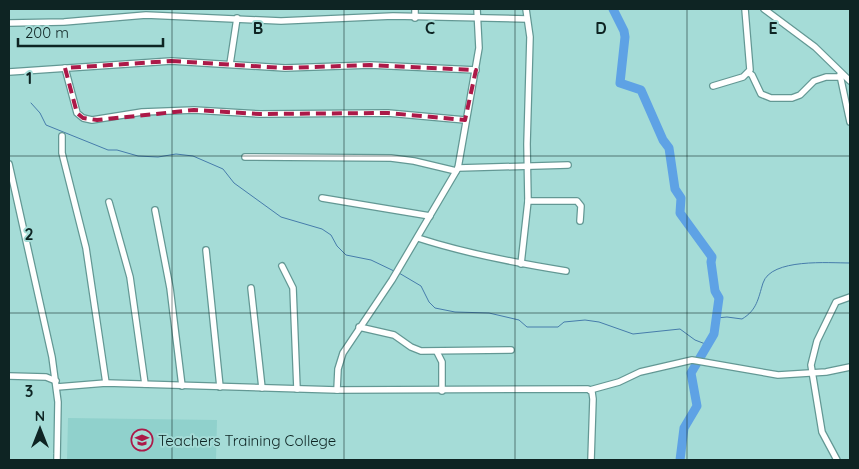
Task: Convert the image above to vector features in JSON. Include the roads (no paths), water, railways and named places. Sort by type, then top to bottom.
[{"type":"street","points":[[415,9],[415,18]]},
{"type":"street","points":[[337,390],[340,361],[359,326],[382,296],[457,170],[479,48],[477,9]]},
{"type":"street","points":[[521,264],[528,201],[530,37],[526,9]]},
{"type":"street","points":[[745,9],[750,59],[749,72],[761,94],[779,99],[800,95],[817,80],[841,77]]},
{"type":"street","points":[[764,9],[815,46],[850,81]]},
{"type":"street","points":[[9,23],[64,22],[146,15],[292,21],[387,16],[527,19]]},
{"type":"street","points":[[230,64],[237,18]]},
{"type":"street","points":[[9,72],[155,61],[285,68],[370,65],[476,70]]},
{"type":"street","points":[[65,68],[77,112],[87,119],[105,119],[142,112],[194,110],[260,114],[388,113],[466,120]]},
{"type":"street","points":[[838,70],[850,122]]},
{"type":"street","points":[[713,86],[739,78],[749,72]]},
{"type":"street","points":[[62,136],[63,157],[86,248],[106,383]]},
{"type":"street","points":[[245,157],[391,158],[457,170],[568,165]]},
{"type":"street","points":[[9,164],[11,181],[56,384],[57,460]]},
{"type":"street","points":[[322,198],[430,216]]},
{"type":"street","points":[[528,201],[577,201],[581,206],[580,221]]},
{"type":"street","points":[[109,202],[130,277],[145,384]]},
{"type":"street","points":[[155,210],[170,288],[182,386]]},
{"type":"street","points":[[418,238],[464,253],[566,271]]},
{"type":"street","points":[[206,250],[220,387]]},
{"type":"street","points":[[282,266],[293,288],[297,389]]},
{"type":"street","points":[[251,288],[262,388]]},
{"type":"street","points":[[837,460],[822,432],[812,373],[812,352],[834,305],[839,300],[850,297]]},
{"type":"street","points":[[359,326],[394,335],[416,350],[437,352],[511,350]]},
{"type":"street","points":[[437,352],[442,362],[442,391]]},
{"type":"street","points":[[9,376],[46,377],[56,384],[106,383],[337,390],[590,390],[619,382],[640,372],[692,360],[778,375],[812,373],[850,367]]},
{"type":"street","points":[[590,390],[593,399],[591,460]]},
{"type":"waterway","points":[[613,9],[625,37],[620,83],[641,90],[663,140],[669,148],[675,189],[681,198],[680,213],[712,257],[715,291],[719,298],[714,334],[691,373],[697,406],[684,428],[680,460]]},
{"type":"waterway","points":[[31,103],[40,113],[46,125],[108,150],[117,150],[138,156],[158,157],[176,154],[193,156],[223,169],[234,183],[281,217],[322,229],[331,235],[337,246],[346,255],[371,260],[394,271]]},
{"type":"waterway","points":[[716,318],[742,319],[747,316],[756,304],[763,283],[768,275],[777,269],[802,264],[850,263]]},
{"type":"waterway","points":[[399,273],[421,286],[429,302],[435,308],[455,312],[489,313],[519,320],[527,327],[558,327],[564,322],[585,320],[599,322],[633,334],[680,329],[695,340],[708,345]]},
{"type":"place","name":"Teachers Training College","points":[[142,440]]}]
